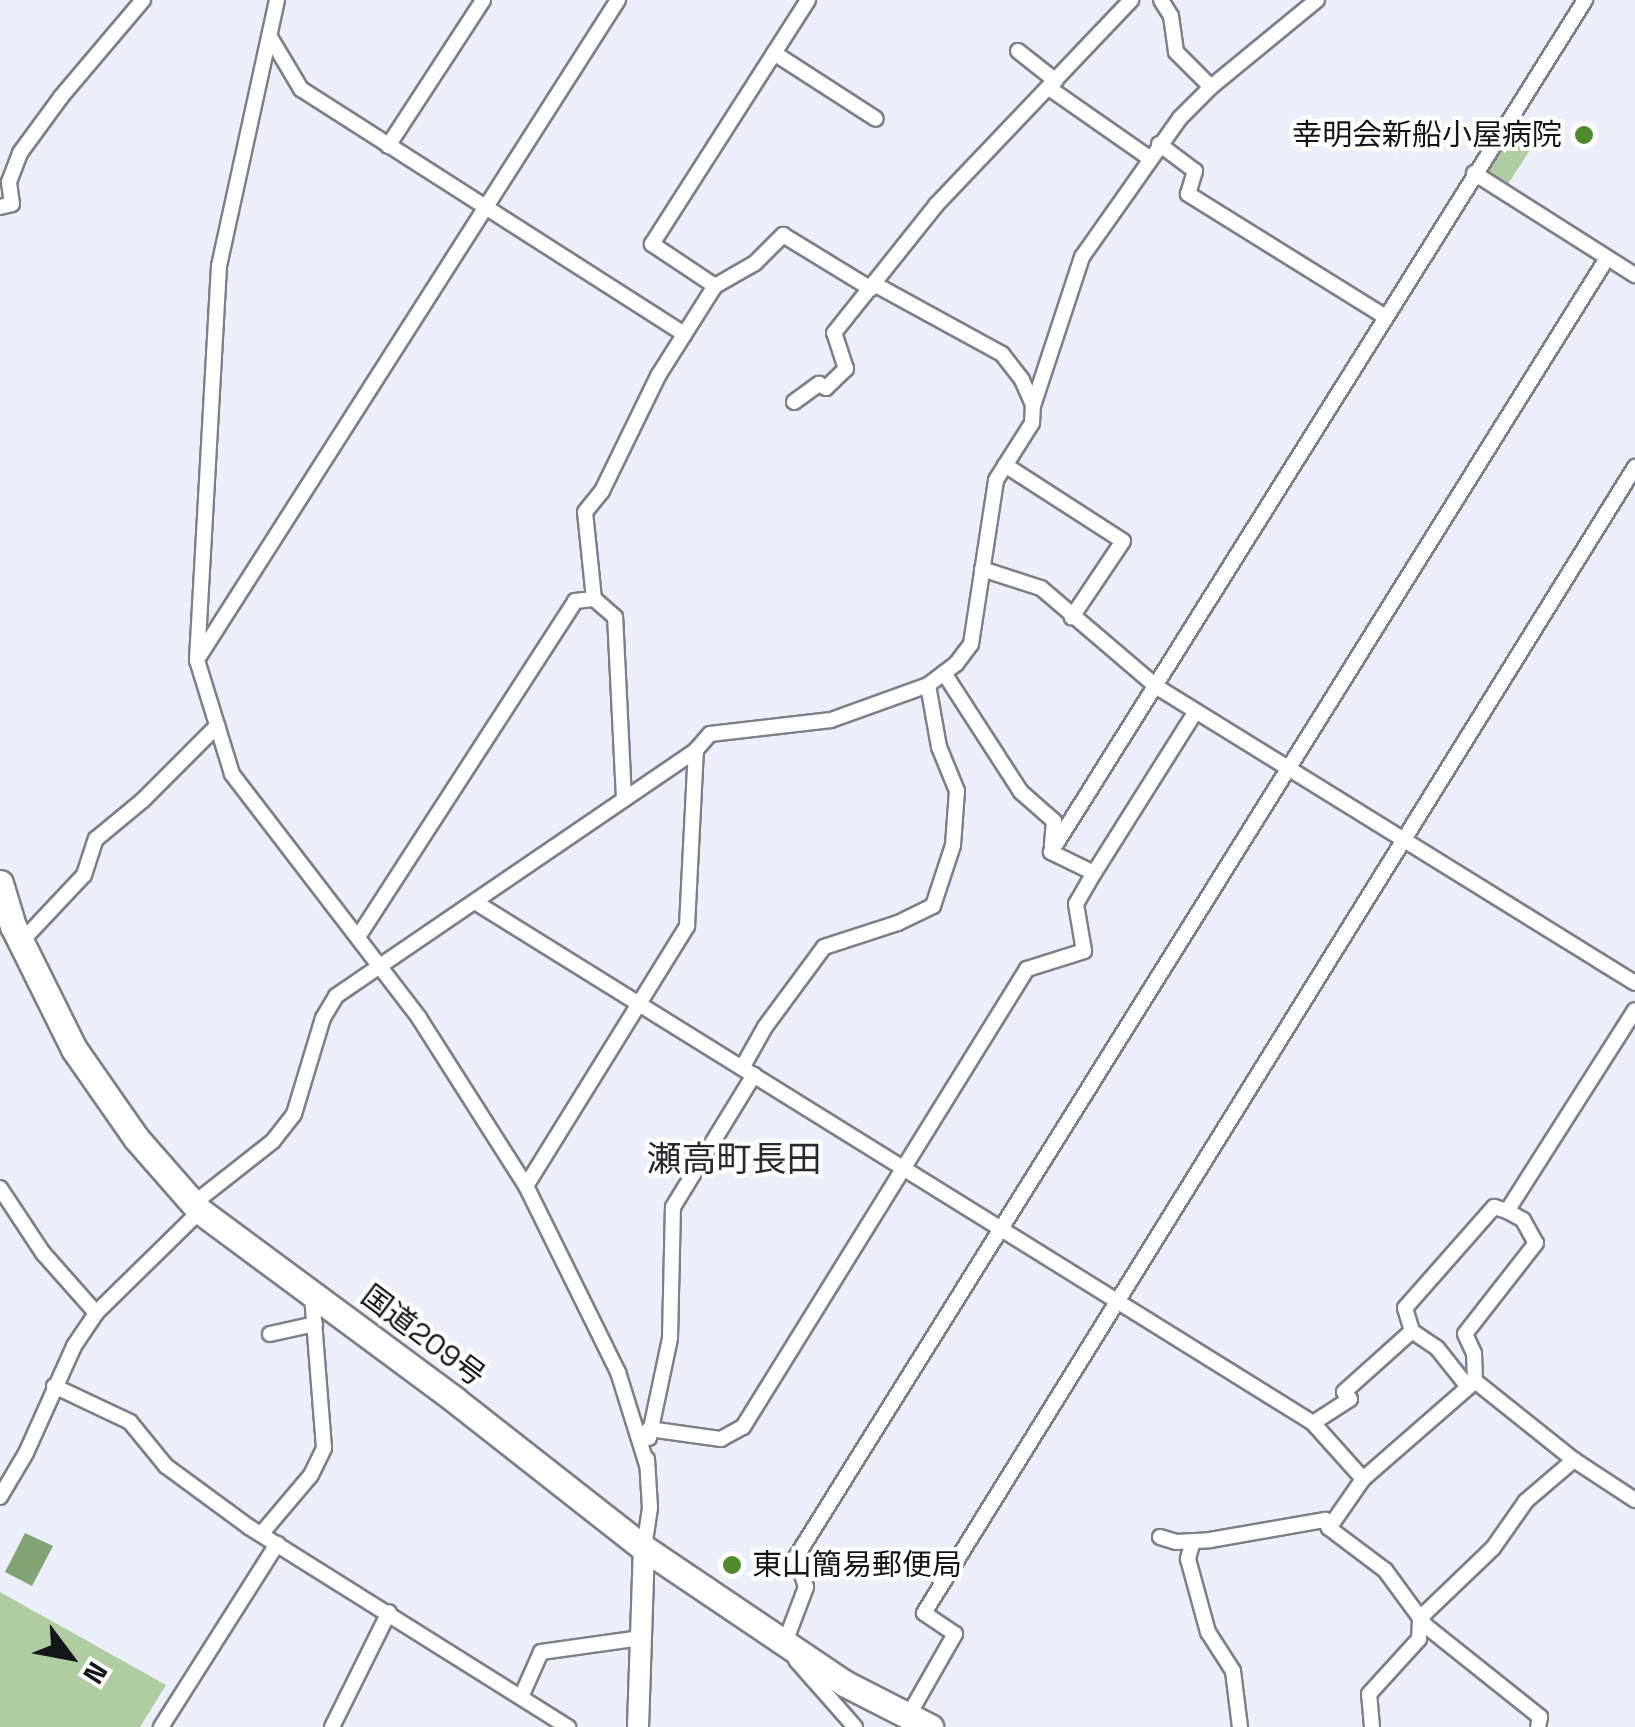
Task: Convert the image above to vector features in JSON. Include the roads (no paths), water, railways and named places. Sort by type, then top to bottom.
[{"type":"highway","name":"国道209号","points":[[0,882],[11,928],[74,1049],[136,1138],[196,1208],[644,1548],[782,1643],[918,1722]]},
{"type":"main road","points":[[638,1727],[644,1548]]},
{"type":"street","points":[[0,207],[12,204],[9,182],[20,153],[61,97],[143,0]]},
{"type":"street","points":[[277,0],[219,266],[197,660],[232,774],[419,1018],[526,1186],[618,1372],[647,1465]]},
{"type":"street","points":[[388,146],[483,0]]},
{"type":"street","points":[[197,660],[618,0]]},
{"type":"street","points":[[715,286],[652,244],[808,0]]},
{"type":"street","points":[[794,402],[818,384],[826,388],[846,369],[834,333],[936,205],[1131,0]]},
{"type":"street","points":[[1161,0],[1172,16],[1176,52],[1211,86]]},
{"type":"street","points":[[0,1497],[26,1453],[54,1386],[96,1313],[196,1208],[273,1141],[294,1114],[323,1018],[336,996],[696,750],[710,734],[831,720],[928,686],[971,644],[996,480],[1032,423],[1033,406],[1082,256],[1148,156],[1211,86],[1317,0]]},
{"type":"street","points":[[1051,852],[1585,0]]},
{"type":"street","points":[[269,36],[300,90],[684,334]]},
{"type":"street","points":[[1018,51],[1053,84],[1148,156]]},
{"type":"street","points":[[774,53],[876,119]]},
{"type":"street","points":[[1159,144],[1195,170],[1188,194],[1384,316]]},
{"type":"street","points":[[1474,172],[1635,276]]},
{"type":"street","points":[[624,799],[615,617],[594,599],[585,512],[602,490],[616,456],[715,286],[755,263],[783,235],[1002,354],[1022,380],[1033,406]]},
{"type":"street","points":[[855,1727],[782,1643],[806,1587],[796,1557],[1607,258]]},
{"type":"street","points":[[1005,465],[1123,540],[1072,616]]},
{"type":"street","points":[[918,1722],[955,1634],[924,1613],[1635,466]]},
{"type":"street","points":[[982,570],[1040,588],[1157,687],[1635,984]]},
{"type":"street","points":[[358,937],[575,601],[594,599]]},
{"type":"street","points":[[944,673],[1021,792],[1054,820],[1051,852]]},
{"type":"street","points":[[644,1548],[650,1508],[649,1429],[670,1338],[673,1208],[748,1072],[766,1027],[824,947],[933,906],[953,845],[957,791],[939,748],[928,686]]},
{"type":"street","points":[[649,1429],[721,1439],[743,1427],[1028,969],[1084,950],[1076,904],[1196,712]]},
{"type":"street","points":[[11,928],[84,875],[96,839],[143,800],[217,726]]},
{"type":"street","points":[[526,1186],[687,926],[696,750]]},
{"type":"street","points":[[1051,852],[1094,873]]},
{"type":"street","points":[[476,902],[1313,1422],[1363,1479]]},
{"type":"street","points":[[1507,1210],[1635,1010]]},
{"type":"street","points":[[0,1188],[43,1252],[96,1313]]},
{"type":"street","points":[[1328,1528],[1363,1479],[1471,1384],[1474,1353],[1465,1334],[1536,1243],[1523,1220],[1494,1207],[1405,1308],[1412,1330],[1471,1384],[1635,1500]]},
{"type":"street","points":[[262,1534],[311,1476],[324,1448],[312,1294]]},
{"type":"street","points":[[270,1334],[315,1324]]},
{"type":"street","points":[[1313,1422],[1350,1400],[1344,1392],[1412,1330]]},
{"type":"street","points":[[54,1386],[130,1422],[166,1466],[262,1534],[568,1727]]},
{"type":"street","points":[[1372,1727],[1369,1694],[1419,1639],[1420,1618],[1493,1548],[1526,1501],[1574,1460]]},
{"type":"street","points":[[1160,1538],[1193,1541],[1325,1520],[1328,1528],[1385,1570],[1420,1618],[1540,1717],[1538,1727]]},
{"type":"street","points":[[1193,1541],[1188,1559],[1208,1632],[1233,1671],[1240,1727]]},
{"type":"street","points":[[161,1727],[277,1544]]},
{"type":"street","points":[[332,1727],[388,1612]]},
{"type":"street","points":[[521,1696],[541,1652],[640,1638]]},
{"type":"waterway","points":[[153,1727],[267,1546]]},
{"type":"place","name":"幸明会新船小屋病院","points":[[1584,135]]},
{"type":"place","name":"東山簡易郵便局","points":[[732,1565]]},
{"type":"district","name":"瀬高町長田","points":[[734,1159]]}]
